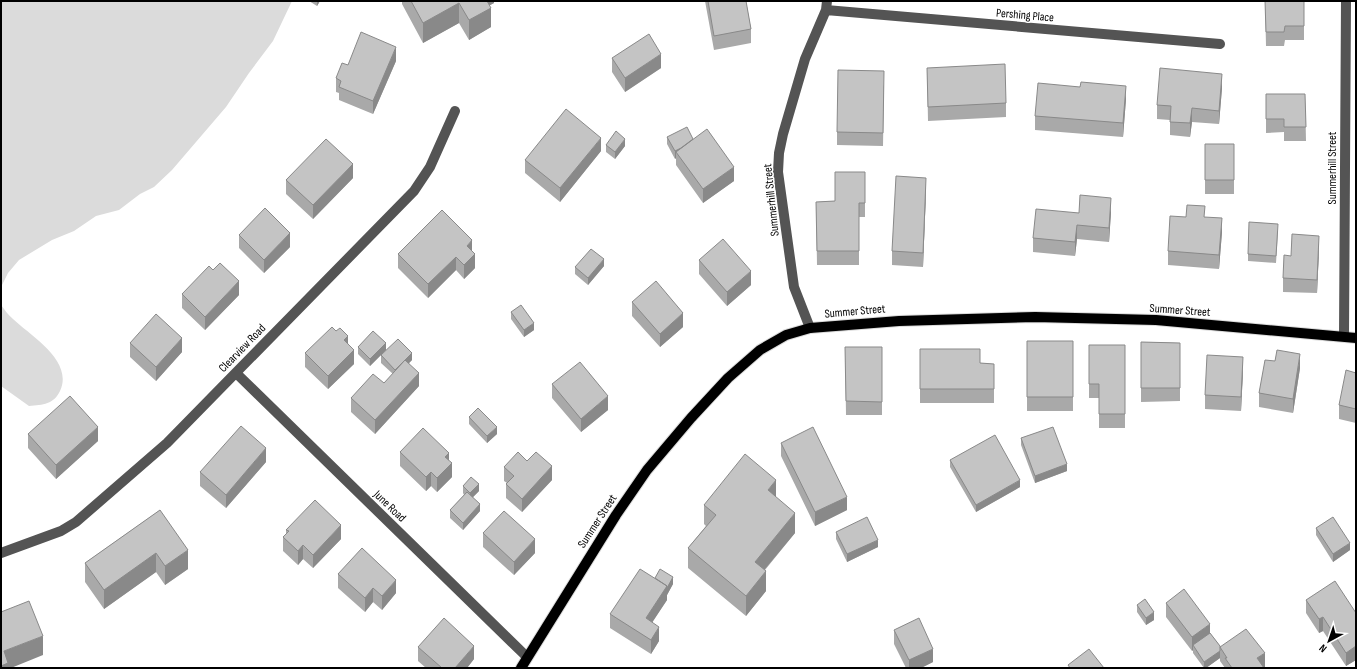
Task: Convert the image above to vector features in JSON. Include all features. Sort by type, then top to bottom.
[{"type":"main road","name":"Summer Street","points":[[521,668],[616,515],[647,470],[712,393],[760,350],[786,335],[810,328],[899,321],[1035,318],[1156,320],[1356,338]]},
{"type":"street","name":"Summerhill Street","points":[[1344,336],[1346,1]]},
{"type":"street","name":"Summerhill Street","points":[[810,328],[794,286],[778,172],[779,153],[806,59],[827,5]]},
{"type":"street","name":"Pershing Place","points":[[827,5],[1220,44]]},
{"type":"street","name":"Clearview Road","points":[[1,553],[60,531],[87,514],[167,443],[414,191],[433,162],[455,111]]},
{"type":"street","name":"June Road","points":[[236,373],[527,657]]},
{"type":"shaded area","points":[[1,1],[292,1],[273,41],[226,107],[172,170],[154,187],[140,194],[119,210],[96,216],[74,231],[52,240],[19,260],[8,273],[1,287]]},
{"type":"shaded area","points":[[1,305],[11,317],[48,350],[61,369],[63,380],[60,391],[55,399],[48,403],[29,406],[1,386]]},
{"type":"building","points":[[411,1],[487,1],[491,8],[469,20],[459,3],[423,23]]},
{"type":"building","points":[[708,1],[746,1],[751,29],[714,36]]},
{"type":"building","points":[[1265,1],[1304,1],[1304,26],[1285,26],[1284,32],[1266,32]]},
{"type":"building","points":[[361,32],[396,47],[373,101],[339,87],[341,81],[336,78],[342,63],[348,65]]},
{"type":"building","points":[[649,34],[661,54],[625,78],[612,58]]},
{"type":"building","points":[[1005,64],[1006,103],[928,107],[927,68]]},
{"type":"building","points":[[1160,68],[1222,74],[1219,111],[1192,108],[1190,123],[1170,122],[1171,106],[1157,105]]},
{"type":"building","points":[[838,70],[884,71],[883,133],[837,132]]},
{"type":"building","points":[[1081,82],[1126,86],[1123,123],[1035,116],[1038,83],[1080,87]]},
{"type":"building","points":[[1266,94],[1305,94],[1306,127],[1284,127],[1284,119],[1266,119]]},
{"type":"building","points":[[566,109],[601,138],[560,188],[525,160]]},
{"type":"building","points":[[687,127],[693,139],[675,151],[667,137]]},
{"type":"building","points":[[707,129],[734,167],[703,189],[676,152]]},
{"type":"building","points":[[616,131],[625,139],[615,152],[606,145]]},
{"type":"building","points":[[326,139],[353,164],[313,205],[286,180]]},
{"type":"building","points":[[1205,144],[1234,144],[1234,180],[1205,180]]},
{"type":"building","points":[[835,172],[865,172],[865,203],[859,203],[859,251],[817,251],[816,202],[835,201]]},
{"type":"building","points":[[896,176],[926,178],[923,253],[892,251]]},
{"type":"building","points":[[1080,195],[1111,198],[1109,228],[1077,225],[1075,242],[1033,238],[1036,209],[1079,213]]},
{"type":"building","points":[[1187,205],[1205,206],[1204,217],[1222,218],[1219,255],[1168,251],[1170,216],[1186,217]]},
{"type":"building","points":[[265,208],[290,233],[264,260],[239,235]]},
{"type":"building","points":[[442,210],[472,240],[467,246],[475,254],[464,265],[456,257],[428,284],[398,254]]},
{"type":"building","points":[[1249,222],[1278,224],[1276,256],[1248,254]]},
{"type":"building","points":[[1292,234],[1319,236],[1317,280],[1283,278],[1284,255],[1291,256]]},
{"type":"building","points":[[723,239],[751,271],[727,292],[699,260]]},
{"type":"building","points":[[591,249],[604,259],[588,278],[575,267]]},
{"type":"building","points":[[220,263],[239,281],[205,317],[182,294],[209,266],[213,270]]},
{"type":"building","points":[[656,281],[683,313],[660,334],[632,302]]},
{"type":"building","points":[[521,305],[534,323],[524,330],[511,312]]},
{"type":"building","points":[[156,314],[182,338],[156,367],[130,343]]},
{"type":"building","points":[[332,327],[336,331],[340,328],[348,336],[344,340],[354,350],[328,376],[305,353]]},
{"type":"building","points":[[373,331],[386,343],[370,359],[358,347]]},
{"type":"building","points":[[398,339],[412,353],[395,370],[381,355]]},
{"type":"building","points":[[1027,341],[1073,341],[1073,397],[1027,397]]},
{"type":"building","points":[[1141,342],[1180,343],[1180,388],[1141,388]]},
{"type":"building","points":[[1089,345],[1125,345],[1125,414],[1099,414],[1099,384],[1089,384]]},
{"type":"building","points":[[845,347],[882,347],[882,402],[846,401]]},
{"type":"building","points":[[920,349],[980,349],[980,363],[994,364],[994,389],[920,389]]},
{"type":"building","points":[[1277,350],[1300,354],[1293,399],[1259,393],[1265,360],[1275,361]]},
{"type":"building","points":[[1207,355],[1243,357],[1241,397],[1205,395]]},
{"type":"building","points":[[405,360],[419,373],[375,420],[351,398],[373,374],[384,383]]},
{"type":"building","points":[[580,362],[608,396],[581,419],[552,384]]},
{"type":"building","points":[[1346,370],[1356,373],[1356,409],[1339,405]]},
{"type":"building","points":[[70,396],[98,427],[56,465],[28,434]]},
{"type":"building","points":[[478,408],[497,427],[487,436],[469,417]]},
{"type":"building","points":[[241,426],[266,448],[226,495],[200,472]]},
{"type":"building","points":[[813,427],[847,497],[815,512],[781,443]]},
{"type":"building","points":[[1053,427],[1067,464],[1035,476],[1021,438]]},
{"type":"building","points":[[423,428],[449,453],[445,457],[452,463],[437,478],[431,472],[426,477],[400,452]]},
{"type":"building","points":[[995,435],[1020,480],[976,505],[950,460]]},
{"type":"building","points":[[518,452],[527,461],[536,452],[552,466],[522,499],[506,484],[514,476],[504,467]]},
{"type":"building","points":[[745,454],[776,480],[768,490],[795,513],[755,562],[766,571],[746,596],[688,548],[716,515],[704,505]]},
{"type":"building","points":[[471,477],[479,484],[470,493],[463,486]]},
{"type":"building","points":[[467,492],[480,504],[463,523],[450,510]]},
{"type":"building","points":[[315,500],[341,525],[313,555],[303,545],[298,551],[283,537],[289,531],[286,530]]},
{"type":"building","points":[[160,510],[188,550],[165,566],[156,553],[104,590],[85,563]]},
{"type":"building","points":[[504,511],[535,539],[514,562],[483,533]]},
{"type":"building","points":[[867,517],[878,540],[847,554],[836,532]]},
{"type":"building","points":[[1333,517],[1350,543],[1333,554],[1316,528]]},
{"type":"building","points":[[362,548],[396,580],[382,596],[373,588],[365,598],[338,574]]},
{"type":"building","points":[[640,569],[667,586],[646,618],[659,627],[651,640],[610,614]]},
{"type":"building","points":[[660,569],[673,577],[667,588],[667,586],[655,578]]},
{"type":"building","points":[[1335,581],[1356,613],[1356,646],[1346,653],[1323,617],[1319,619],[1306,600]]},
{"type":"building","points":[[1184,589],[1210,624],[1192,637],[1166,603]]},
{"type":"building","points":[[1145,599],[1154,612],[1146,618],[1137,605]]},
{"type":"building","points":[[29,601],[43,636],[4,651],[8,663],[1,666],[1,612]]},
{"type":"building","points":[[444,618],[474,646],[455,668],[442,668],[418,647]]},
{"type":"building","points":[[919,618],[933,649],[909,660],[894,630]]},
{"type":"building","points":[[1246,629],[1265,653],[1257,658],[1264,668],[1232,668],[1225,658],[1227,658],[1220,647]]},
{"type":"building","points":[[1210,633],[1220,646],[1220,651],[1204,662],[1193,645]]},
{"type":"building","points":[[1089,649],[1104,668],[1070,668],[1068,665]]}]
